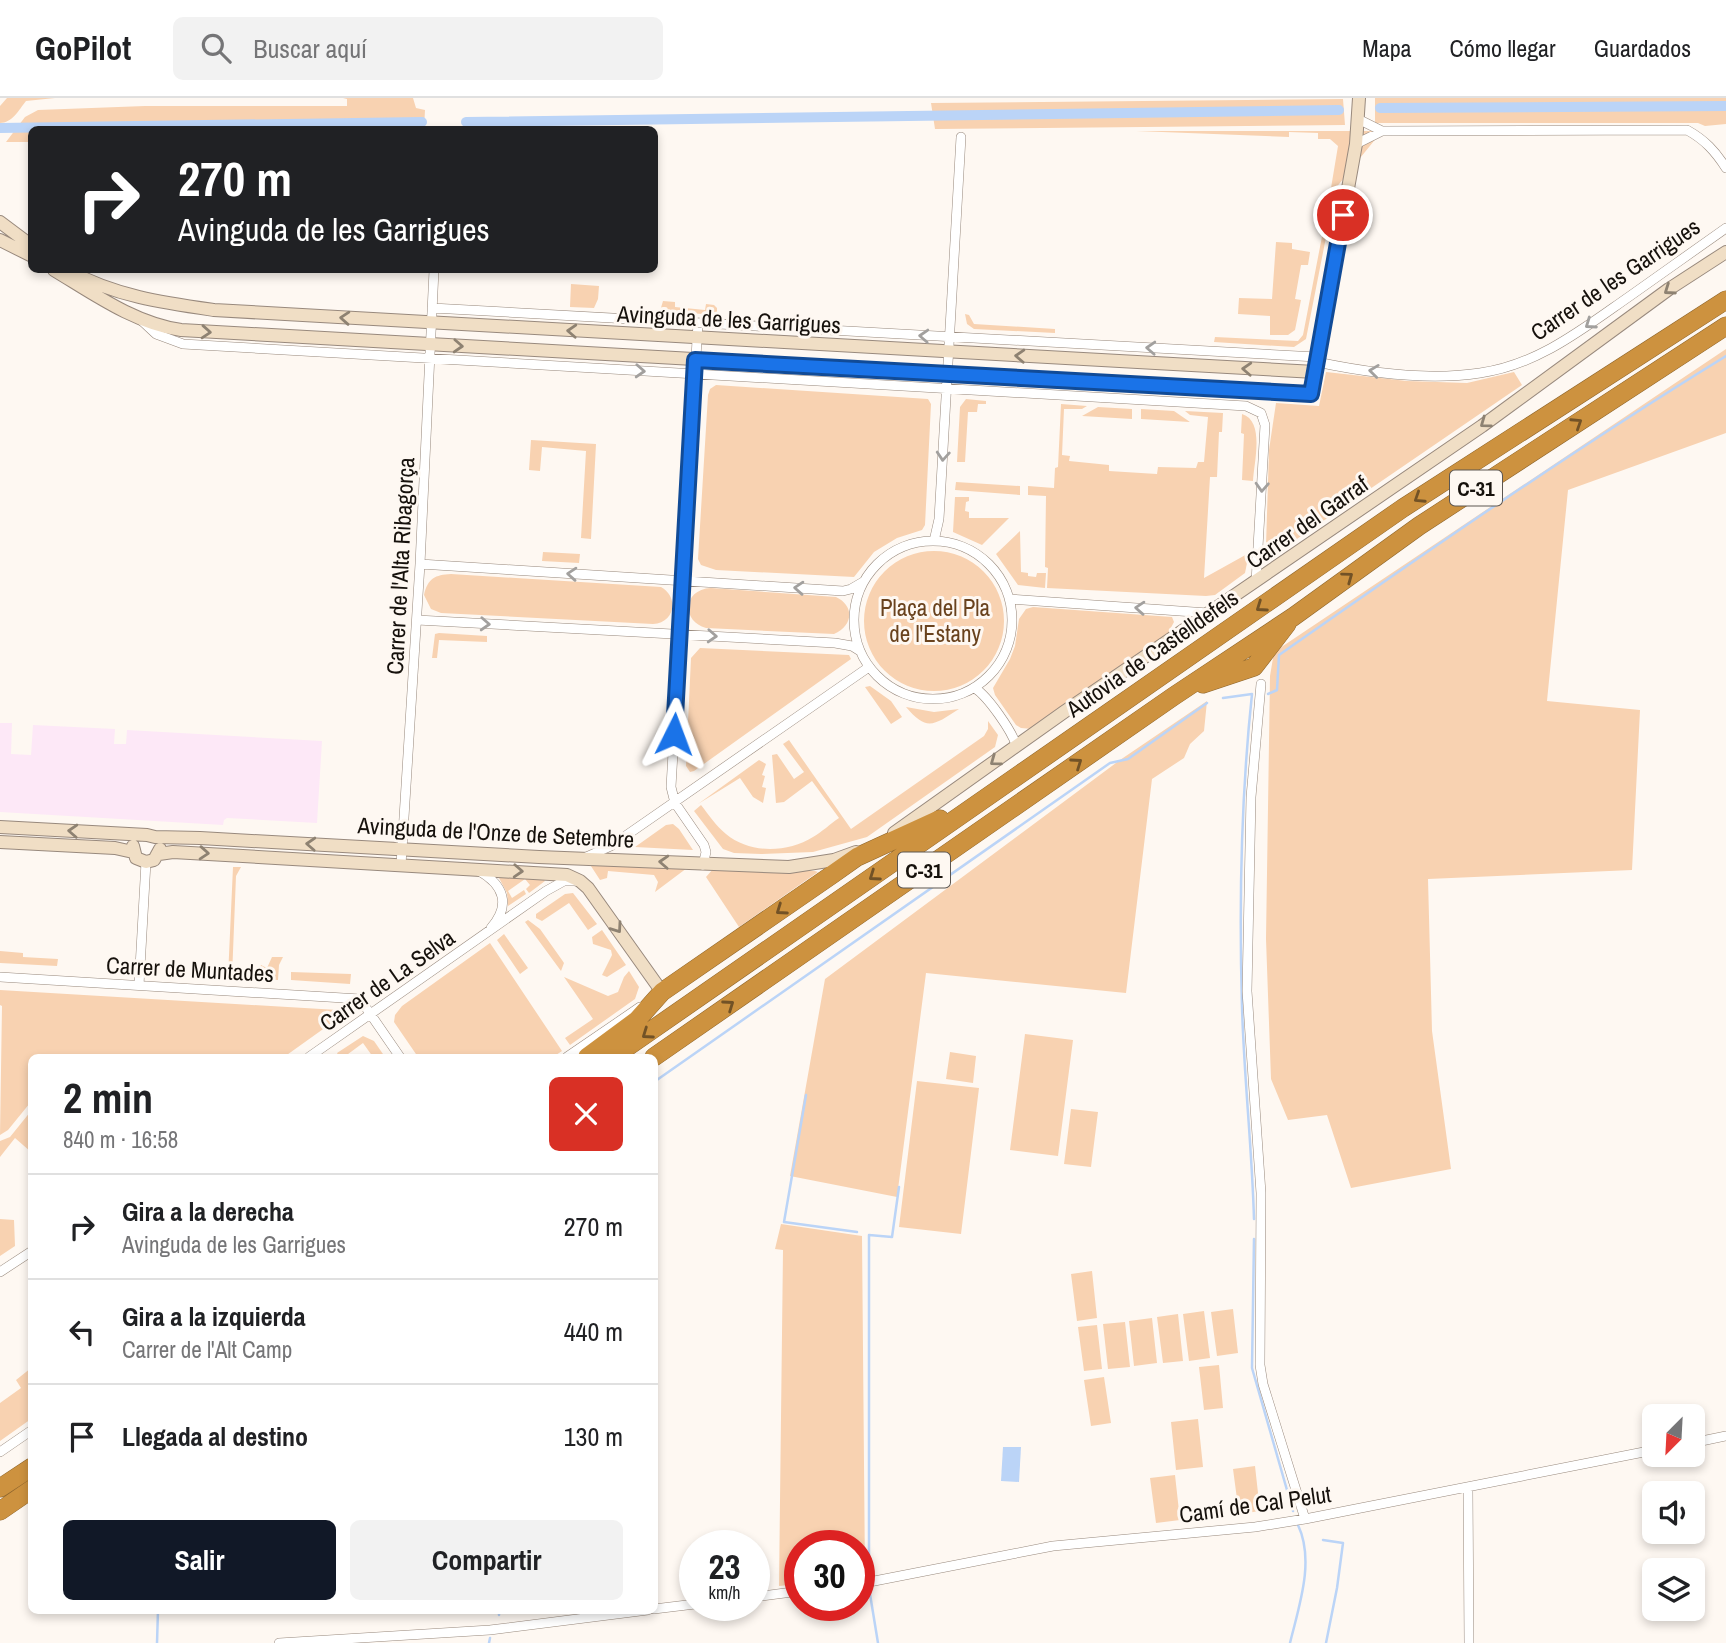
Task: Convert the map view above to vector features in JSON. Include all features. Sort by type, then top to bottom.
[{"type":"highway","name":"Autovia de Castelldefels","points":[[617,1054],[1403,508],[1726,300]]},
{"type":"highway","name":"Autovia de Castelldefels","points":[[658,1054],[1174,696],[1293,617],[1429,519],[1726,326]]},
{"type":"highway","points":[[1174,696],[1250,670],[1267,653],[1293,617]]},
{"type":"highway","points":[[1261,684],[1262,666],[1267,653]]},
{"type":"highway","points":[[1231,675],[1254,675],[1261,684]]},
{"type":"highway","points":[[591,1054],[624,1032],[662,992],[857,857],[918,830],[1011,782]]},
{"type":"highway","points":[[834,860],[857,857]]},
{"type":"highway","points":[[0,1486],[28,1476]]},
{"type":"highway","points":[[0,1511],[28,1476]]},
{"type":"street","points":[[1316,364],[1356,144],[1359,98]]},
{"type":"street","points":[[1358,119],[1382,131]]},
{"type":"street","points":[[1356,144],[1382,131],[1687,130],[1703,139],[1716,152],[1726,169]]},
{"type":"street","points":[[934,541],[939,519],[961,137]]},
{"type":"street","points":[[0,222],[28,243]]},
{"type":"street","name":"Carrer de les Garrigues","points":[[1316,364],[1378,372],[1442,375],[1481,373],[1521,362],[1571,338],[1726,228]]},
{"type":"street","points":[[0,240],[28,254]]},
{"type":"street","name":"Carrer del Garraf","points":[[834,860],[879,842],[903,827],[1016,745],[1482,426],[1669,289],[1726,252]]},
{"type":"street","name":"Avinguda de les Garrigues","points":[[59,273],[139,319],[181,330],[1311,394],[1316,364]]},
{"type":"street","name":"Avinguda de les Garrigues","points":[[74,273],[142,298],[214,310],[949,352],[1316,364]]},
{"type":"street","name":"Carrer de l'Alta Ribagorça","points":[[401,865],[420,564],[434,273]]},
{"type":"street","name":"Avinguda de les Garrigues","points":[[432,308],[950,337],[1316,364]]},
{"type":"street","name":"Avinguda de les Garrigues","points":[[139,319],[156,334],[183,344],[1234,404],[1254,408],[1264,419],[1256,582]]},
{"type":"street","points":[[698,323],[671,787],[675,803],[704,845],[714,855],[732,865]]},
{"type":"street","points":[[420,564],[843,591],[864,581],[886,556],[907,545],[934,541],[958,545],[980,556],[998,573],[1010,599],[1013,621],[1010,643],[998,667],[976,689],[953,698],[935,700],[912,697],[882,681],[869,667],[860,650],[854,620],[856,602],[864,581]]},
{"type":"street","points":[[1010,599],[1208,613]]},
{"type":"street","points":[[416,620],[835,643],[860,650]]},
{"type":"street","points":[[585,858],[611,846],[675,803],[869,667]]},
{"type":"street","points":[[1261,684],[1251,797],[1247,990],[1261,1193],[1260,1365],[1263,1384],[1305,1519]]},
{"type":"street","points":[[976,689],[984,695],[1016,745]]},
{"type":"street","name":"Avinguda de l'Onze de Setembre","points":[[0,827],[703,865],[789,867],[834,860]]},
{"type":"street","points":[[148,836],[160,847],[154,860],[146,862],[138,859],[133,852],[134,843],[148,836]]},
{"type":"street","points":[[0,842],[115,848],[133,852]]},
{"type":"street","points":[[703,865],[706,852],[704,845]]},
{"type":"street","name":"Avinguda de l'Onze de Setembre","points":[[159,854],[175,852],[555,873],[576,879]]},
{"type":"street","points":[[139,985],[146,862]]},
{"type":"street","name":"Carrer de La Selva","points":[[474,869],[495,881],[502,896],[499,917],[486,934]]},
{"type":"street","points":[[571,1054],[662,992],[611,919],[576,879]]},
{"type":"street","name":"Carrer de La Selva","points":[[313,1054],[560,883],[576,879]]},
{"type":"street","name":"Carrer de Muntades","points":[[0,978],[360,999],[370,1013]]},
{"type":"street","points":[[370,1013],[398,1054]]},
{"type":"street","points":[[0,1272],[28,1254]]},
{"type":"street","points":[[0,1452],[28,1433]]},
{"type":"street","points":[[1705,1440],[1726,1436]]},
{"type":"street","name":"Camí de Cal Pelut","points":[[875,1581],[1053,1546],[1255,1527],[1305,1519],[1642,1452]]},
{"type":"street","points":[[1468,1488],[1469,1643]]},
{"type":"street","points":[[658,1609],[679,1606]]},
{"type":"street","points":[[279,1643],[490,1629],[615,1614]]},
{"type":"shaded area","points":[[0,723],[12,723],[11,754],[31,755],[33,725],[115,729],[114,744],[126,744],[127,730],[322,741],[317,823],[227,818],[223,825],[0,812]]},
{"type":"green space","points":[[7,98],[55,98],[26,101],[12,118],[0,123],[0,106]]},
{"type":"green space","points":[[343,98],[413,98],[416,108],[425,110],[424,126],[28,126],[28,142],[6,142],[25,117],[38,110],[145,106],[347,106],[347,99]]},
{"type":"green space","points":[[1375,98],[1726,98],[1726,124],[1375,123]]},
{"type":"green space","points":[[1343,99],[1345,125],[935,129],[931,103]]},
{"type":"green space","points":[[1136,131],[1382,131],[1335,189],[1331,188],[1338,146],[1330,139],[1318,139],[1318,133],[1289,132],[1289,137]]},
{"type":"green space","points":[[1325,221],[1329,222],[1306,339],[1294,347],[1214,342],[1215,337],[1298,341],[1303,335]]},
{"type":"green space","points":[[1276,242],[1292,243],[1292,249],[1310,252],[1308,265],[1301,265],[1295,299],[1301,300],[1295,330],[1288,335],[1270,335],[1270,316],[1238,314],[1239,298],[1272,299]]},
{"type":"green space","points":[[571,284],[599,286],[594,308],[570,307]]},
{"type":"green space","points":[[663,301],[675,302],[675,307],[705,310],[706,304],[714,305],[717,315],[660,311]]},
{"type":"green space","points":[[965,314],[969,315],[974,324],[1055,329],[1055,333],[974,329],[967,324]]},
{"type":"green space","points":[[1726,349],[1726,433],[1568,490],[1547,701],[1640,710],[1632,870],[1428,879],[1432,1031],[1451,1169],[1351,1188],[1327,1115],[1288,1120],[1271,1079],[1266,939],[1270,676],[1274,652]]},
{"type":"green space","points":[[1326,372],[1407,381],[1467,383],[1514,372],[1522,385],[1272,556],[1266,546],[1269,450],[1276,403],[1319,406]]},
{"type":"green space","points":[[716,385],[928,399],[931,404],[925,525],[922,530],[897,538],[874,552],[854,577],[716,570],[701,565],[698,559],[708,395],[710,389]]},
{"type":"green space","points":[[966,399],[986,401],[986,404],[978,404],[977,412],[968,412],[965,462],[957,462],[960,407]]},
{"type":"green space","points":[[1061,404],[1087,406],[1082,409],[1064,409],[1062,455],[1070,456],[1069,461],[1109,465],[1109,471],[1157,474],[1158,467],[1196,468],[1198,462],[1204,462],[1208,417],[1190,415],[1185,411],[1223,413],[1222,432],[1219,432],[1217,477],[1210,477],[1204,578],[1249,553],[1245,573],[1215,595],[1206,596],[1047,588],[1046,496],[1028,495],[1028,486],[1054,488],[1055,468],[1058,467]]},
{"type":"green space","points":[[1098,407],[1132,409],[1132,419],[1082,416]]},
{"type":"green space","points":[[1141,409],[1174,411],[1190,422],[1141,419]]},
{"type":"green space","points":[[1242,414],[1249,418],[1256,433],[1253,481],[1242,480]]},
{"type":"green space","points":[[531,440],[596,444],[591,539],[581,538],[586,451],[542,447],[540,471],[529,470]]},
{"type":"green space","points":[[956,482],[1020,486],[1020,495],[955,490]]},
{"type":"green space","points":[[955,497],[969,497],[965,511],[969,512],[969,518],[1009,518],[982,545],[953,532]]},
{"type":"green space","points":[[1020,531],[1021,572],[1036,577],[1037,573],[1046,573],[1045,588],[1018,585],[996,554]]},
{"type":"green space","name":"Plaça del Pla de l'Estany","points":[[934,551],[961,556],[983,572],[999,594],[1004,621],[999,648],[983,670],[961,686],[934,691],[907,686],[885,670],[869,648],[864,621],[869,594],[885,572],[907,556]]},
{"type":"green space","points":[[543,552],[580,554],[579,563],[542,561]]},
{"type":"green space","points":[[441,575],[661,587],[671,597],[672,609],[666,619],[653,624],[441,613],[431,609],[424,595],[430,581]]},
{"type":"green space","points":[[711,588],[836,597],[849,611],[848,621],[834,634],[706,628],[692,619],[689,605],[695,594]]},
{"type":"green space","points":[[1033,607],[1172,617],[1174,622],[1167,635],[1032,729],[1021,728],[995,695],[993,688],[1015,646],[1019,619],[1026,609]]},
{"type":"green space","points":[[435,634],[487,636],[487,642],[439,640],[437,658],[432,658]]},
{"type":"green space","points":[[700,648],[849,655],[851,659],[690,772],[686,766],[691,658]]},
{"type":"green space","points":[[870,686],[891,701],[902,717],[891,724],[865,687]]},
{"type":"green space","points":[[1207,701],[1204,731],[1190,744],[1184,758],[1152,779],[1126,993],[926,973],[897,1197],[790,1176],[825,979],[1120,760]]},
{"type":"green space","points":[[906,707],[934,712],[959,709],[937,722],[925,723]]},
{"type":"green space","points":[[988,721],[998,735],[995,747],[867,837],[813,852],[734,853],[723,849],[694,811],[701,805],[726,834],[736,841],[757,848],[792,846],[823,830],[839,818],[812,781],[784,802],[776,803],[772,755],[777,754],[794,779],[804,772],[783,744],[789,740],[851,829],[984,736]]},
{"type":"green space","points":[[759,760],[766,764],[762,775],[765,776],[762,787],[766,788],[763,803],[753,797],[740,778],[698,804]]},
{"type":"green space","points":[[673,824],[693,850],[635,847],[666,825]]},
{"type":"green space","points":[[589,863],[687,868],[655,892],[658,882],[654,875],[608,871],[607,878],[600,880]]},
{"type":"green space","points":[[233,867],[241,867],[236,876],[232,977],[228,977]]},
{"type":"green space","points":[[713,869],[818,872],[739,927],[706,877]]},
{"type":"green space","points":[[499,878],[543,879],[545,881],[529,893],[526,889],[530,885],[525,879],[508,891],[512,898],[524,890],[526,894],[508,906],[507,893]]},
{"type":"green space","points":[[573,893],[597,924],[588,930],[569,903],[542,921],[536,918],[536,914],[565,894]]},
{"type":"green space","points":[[528,920],[540,929],[564,963],[561,971],[525,922]]},
{"type":"green space","points":[[602,930],[626,965],[607,977],[602,975],[612,955],[611,950],[593,944],[592,937]]},
{"type":"green space","points":[[504,934],[528,968],[520,974],[497,940]]},
{"type":"green space","points":[[490,943],[562,1051],[558,1054],[416,1054],[394,1022],[395,1015],[402,1006]]},
{"type":"green space","points":[[0,951],[23,953],[23,957],[58,959],[57,966],[0,963]]},
{"type":"green space","points":[[272,957],[283,957],[279,965],[278,980],[255,979],[261,965],[267,968]]},
{"type":"green space","points":[[629,971],[639,987],[635,999],[570,1045],[565,1038],[593,1019],[564,977],[608,996],[618,992]]},
{"type":"green space","points":[[291,972],[351,974],[350,984],[291,980]]},
{"type":"green space","points":[[0,990],[338,1010],[341,1013],[340,1017],[288,1054],[28,1054],[28,1105],[8,1130],[0,1135]]},
{"type":"green space","points":[[1025,1034],[1073,1040],[1058,1156],[1010,1150]]},
{"type":"green space","points":[[363,1036],[374,1041],[383,1054],[371,1054],[363,1043],[348,1054],[337,1053]]},
{"type":"green space","points":[[950,1052],[976,1056],[973,1083],[946,1079]]},
{"type":"green space","points":[[917,1081],[979,1088],[961,1234],[899,1227]]},
{"type":"green space","points":[[1071,1109],[1098,1112],[1091,1167],[1064,1164]]},
{"type":"green space","points":[[28,1115],[28,1149],[15,1138],[0,1157],[0,1141],[10,1137]]},
{"type":"green space","points":[[0,1219],[14,1220],[15,1246],[0,1256]]},
{"type":"green space","points":[[781,1224],[862,1236],[865,1530],[784,1530],[784,1586],[779,1586],[783,1250],[775,1249]]},
{"type":"green space","points":[[1092,1271],[1097,1318],[1077,1321],[1071,1274]]},
{"type":"green space","points":[[1233,1309],[1238,1353],[1217,1356],[1211,1312]]},
{"type":"green space","points":[[1204,1311],[1210,1358],[1189,1361],[1183,1314]]},
{"type":"green space","points":[[1178,1314],[1183,1361],[1163,1363],[1157,1317]]},
{"type":"green space","points":[[1152,1318],[1157,1363],[1134,1366],[1129,1321]]},
{"type":"green space","points":[[1125,1322],[1130,1367],[1108,1369],[1103,1324]]},
{"type":"green space","points":[[1097,1325],[1102,1369],[1084,1371],[1078,1327]]},
{"type":"green space","points":[[1219,1365],[1223,1408],[1204,1410],[1199,1367]]},
{"type":"green space","points":[[28,1370],[28,1421],[0,1441],[0,1403],[21,1388],[16,1380]]},
{"type":"green space","points":[[1104,1377],[1111,1423],[1091,1426],[1084,1380]]},
{"type":"green space","points":[[1198,1419],[1203,1467],[1176,1470],[1171,1422]]},
{"type":"green space","points":[[1255,1466],[1260,1511],[1239,1514],[1233,1469]]},
{"type":"green space","points":[[1175,1475],[1180,1520],[1156,1523],[1150,1478]]},
{"type":"water","points":[[1003,1447],[1021,1447],[1019,1482],[1001,1481]]},
{"type":"waterway","points":[[1380,108],[1726,106]]},
{"type":"waterway","points":[[466,122],[1339,110]]},
{"type":"waterway","points":[[141,126],[422,122]]},
{"type":"waterway","points":[[0,128],[28,128]]},
{"type":"waterway","points":[[1268,694],[1277,690],[1279,655],[1556,465],[1726,356]]},
{"type":"waterway","points":[[1223,698],[1252,694],[1243,811],[1241,929],[1243,1034],[1254,1219]]},
{"type":"waterway","points":[[658,1079],[1110,763],[1128,759],[1207,703]]},
{"type":"waterway","points":[[806,1095],[784,1222],[857,1232]]},
{"type":"waterway","points":[[869,1530],[869,1235],[892,1237],[899,1187]]},
{"type":"waterway","points":[[1254,1239],[1252,1368],[1293,1511]]},
{"type":"waterway","points":[[1290,1643],[1304,1584],[1305,1553],[1298,1525]]},
{"type":"waterway","points":[[1323,1540],[1343,1543],[1326,1643]]},
{"type":"waterway","points":[[157,1643],[158,1614]]},
{"type":"waterway","points":[[874,1621],[878,1643]]},
{"type":"waterway","points":[[489,1643],[490,1638]]},
{"type":"route","points":[[674,734],[695,360],[1311,394],[1343,215]]}]
